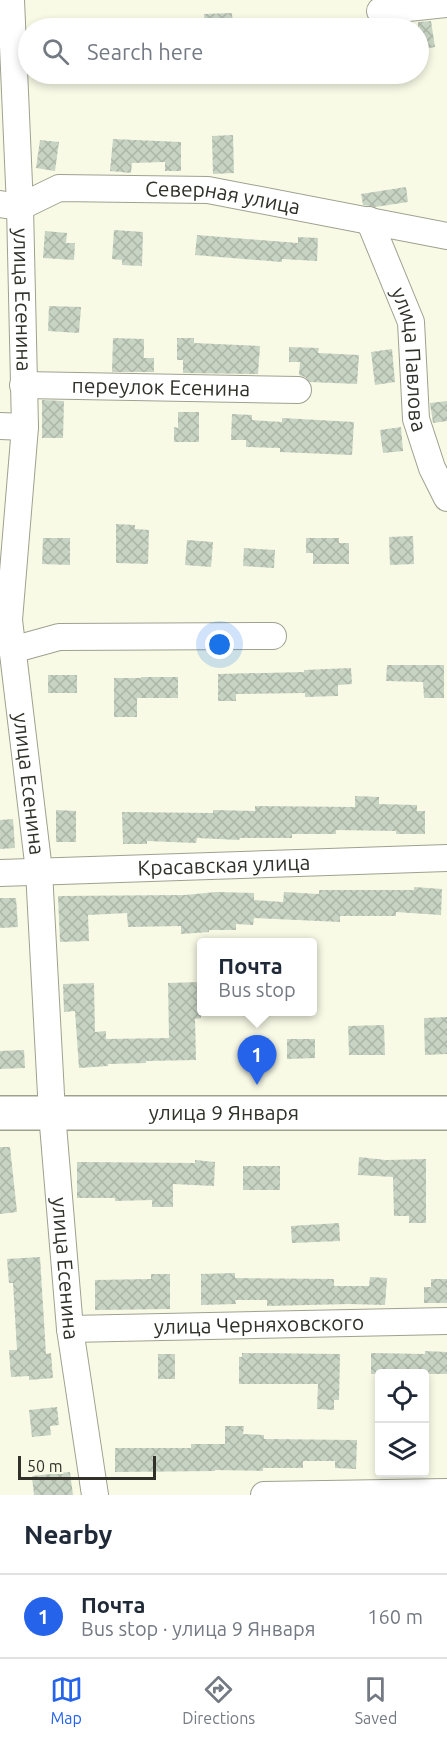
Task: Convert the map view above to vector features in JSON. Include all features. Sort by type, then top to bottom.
[{"type":"main road","name":"улица 9 Января","points":[[0,1113],[447,1113]]},
{"type":"street","name":"улица Есенина","points":[[11,0],[10,206],[23,385],[12,426],[4,620],[12,650],[39,871],[52,1113],[70,1329],[95,1495]]},
{"type":"street","points":[[380,10],[447,4]]},
{"type":"street","name":"Северная улица","points":[[10,206],[59,188],[208,190],[447,236]]},
{"type":"street","name":"улица Павлова","points":[[369,220],[411,322],[416,418],[432,468],[447,498]]},
{"type":"street","name":"переулок Есенина","points":[[23,385],[298,390]]},
{"type":"street","points":[[12,650],[59,637],[273,636]]},
{"type":"street","name":"Красавская улица","points":[[0,873],[447,858]]},
{"type":"street","name":"улица Черняховского","points":[[70,1329],[447,1322]]},
{"type":"street","points":[[264,1495],[447,1492]]},
{"type":"building","points":[[232,13],[232,18],[204,18],[204,14]]},
{"type":"building","points":[[429,21],[431,21],[435,47],[429,48]]},
{"type":"building","points":[[233,135],[234,173],[213,174],[212,136]]},
{"type":"building","points":[[113,139],[181,142],[181,171],[165,171],[165,162],[132,163],[131,173],[110,171]]},
{"type":"building","points":[[40,140],[59,142],[55,171],[36,168]]},
{"type":"building","points":[[406,187],[408,202],[375,207],[363,205],[361,194]]},
{"type":"building","points":[[114,230],[143,232],[142,266],[122,265],[122,260],[112,259]]},
{"type":"building","points":[[45,231],[67,233],[66,243],[75,243],[74,260],[43,258]]},
{"type":"building","points":[[197,235],[298,243],[298,237],[318,238],[317,261],[282,259],[282,262],[195,255]]},
{"type":"building","points":[[49,306],[81,307],[79,333],[48,331]]},
{"type":"building","points":[[113,338],[144,339],[144,358],[154,358],[154,372],[112,372]]},
{"type":"building","points":[[177,338],[194,338],[194,343],[260,346],[258,374],[183,373],[183,360],[177,360]]},
{"type":"building","points":[[289,347],[319,348],[318,353],[359,355],[357,384],[310,382],[299,375],[300,362],[289,362]]},
{"type":"building","points":[[392,349],[395,382],[375,385],[371,352]]},
{"type":"building","points":[[42,400],[64,401],[63,438],[42,438]]},
{"type":"building","points":[[447,401],[447,421],[433,423],[430,403]]},
{"type":"building","points":[[178,412],[199,412],[199,442],[174,442],[174,427],[178,428]]},
{"type":"building","points":[[232,414],[252,415],[252,420],[282,422],[282,418],[354,422],[352,455],[280,452],[280,448],[246,447],[246,440],[231,440]]},
{"type":"building","points":[[401,427],[403,451],[383,453],[380,430]]},
{"type":"building","points":[[116,524],[135,525],[135,529],[149,530],[148,564],[116,563]]},
{"type":"building","points":[[413,536],[414,564],[390,565],[389,537]]},
{"type":"building","points":[[43,538],[70,538],[70,565],[42,564]]},
{"type":"building","points":[[306,538],[339,538],[339,543],[349,543],[349,564],[313,564],[313,553],[306,553]]},
{"type":"building","points":[[187,540],[213,542],[211,567],[185,565]]},
{"type":"building","points":[[244,548],[275,550],[274,568],[243,566]]},
{"type":"building","points":[[387,665],[444,665],[444,698],[424,698],[423,682],[386,681]]},
{"type":"building","points":[[351,668],[352,684],[338,685],[338,696],[305,697],[305,693],[236,694],[236,701],[218,701],[218,674],[304,672],[304,670]]},
{"type":"building","points":[[48,675],[77,675],[77,693],[48,693]]},
{"type":"building","points":[[178,677],[178,698],[137,698],[137,717],[114,717],[114,678]]},
{"type":"building","points":[[355,796],[379,797],[379,804],[417,805],[417,811],[425,811],[425,834],[336,830],[336,834],[292,834],[292,838],[240,838],[239,840],[197,838],[196,843],[147,841],[147,844],[123,844],[122,812],[213,813],[213,810],[255,811],[255,806],[355,807]]},
{"type":"building","points":[[56,810],[76,811],[76,842],[56,842]]},
{"type":"building","points":[[13,819],[15,848],[0,849],[0,820]]},
{"type":"building","points":[[414,887],[442,889],[441,915],[396,912],[396,916],[340,916],[340,922],[254,918],[253,925],[236,924],[236,930],[209,930],[209,932],[181,934],[181,926],[128,927],[127,913],[88,915],[89,941],[60,942],[58,896],[254,893],[254,900],[283,902],[284,892],[319,894],[319,890],[414,890]]},
{"type":"building","points":[[0,898],[16,898],[18,927],[0,928]]},
{"type":"building","points":[[197,982],[197,1016],[201,1018],[195,1019],[196,1060],[146,1061],[146,1063],[108,1064],[108,1066],[79,1068],[75,1011],[64,1012],[63,984],[94,983],[95,1032],[106,1031],[106,1039],[169,1038],[168,983]]},
{"type":"building","points":[[447,1017],[447,1054],[425,1055],[424,1018]]},
{"type":"building","points":[[384,1025],[385,1055],[349,1055],[348,1026]]},
{"type":"building","points":[[287,1039],[315,1039],[315,1058],[287,1059]]},
{"type":"building","points":[[24,1050],[25,1068],[0,1069],[0,1051]]},
{"type":"building","points":[[0,1147],[10,1147],[17,1212],[0,1214]]},
{"type":"building","points":[[359,1157],[386,1160],[426,1159],[426,1223],[409,1223],[409,1216],[394,1216],[393,1177],[358,1175]]},
{"type":"building","points":[[195,1160],[215,1162],[214,1186],[173,1184],[173,1207],[152,1207],[152,1200],[115,1201],[115,1198],[77,1198],[77,1162],[195,1163]]},
{"type":"building","points":[[243,1166],[280,1166],[280,1190],[243,1190]]},
{"type":"building","points":[[339,1223],[340,1241],[292,1243],[291,1226]]},
{"type":"building","points":[[40,1257],[46,1354],[51,1353],[53,1378],[29,1380],[29,1376],[11,1377],[9,1350],[17,1350],[13,1283],[9,1283],[7,1259]]},
{"type":"building","points":[[235,1273],[235,1278],[334,1279],[334,1286],[369,1286],[370,1277],[387,1278],[385,1305],[267,1306],[267,1300],[235,1300],[236,1304],[201,1305],[201,1274]]},
{"type":"building","points":[[151,1274],[170,1274],[170,1309],[95,1310],[95,1280],[151,1279]]},
{"type":"building","points":[[431,1279],[447,1279],[447,1303],[424,1303],[424,1287],[431,1287]]},
{"type":"building","points":[[425,1351],[447,1352],[447,1374],[429,1374],[429,1369],[375,1369],[375,1374],[371,1374],[371,1353],[425,1354]]},
{"type":"building","points":[[242,1353],[340,1354],[339,1400],[334,1400],[334,1410],[317,1409],[318,1384],[239,1384],[239,1357],[242,1357]]},
{"type":"building","points":[[158,1354],[175,1354],[175,1379],[158,1379]]},
{"type":"building","points":[[57,1407],[59,1425],[50,1426],[51,1435],[32,1437],[29,1410]]},
{"type":"building","points":[[225,1426],[244,1426],[243,1434],[264,1435],[264,1439],[357,1440],[356,1469],[335,1468],[335,1461],[303,1461],[303,1468],[263,1468],[263,1471],[115,1472],[115,1448],[191,1448],[191,1444],[225,1444]]},
{"type":"building","points":[[70,1472],[73,1495],[34,1495],[32,1476]]},
{"type":"place","name":"Почта","points":[[257,1085]]}]
